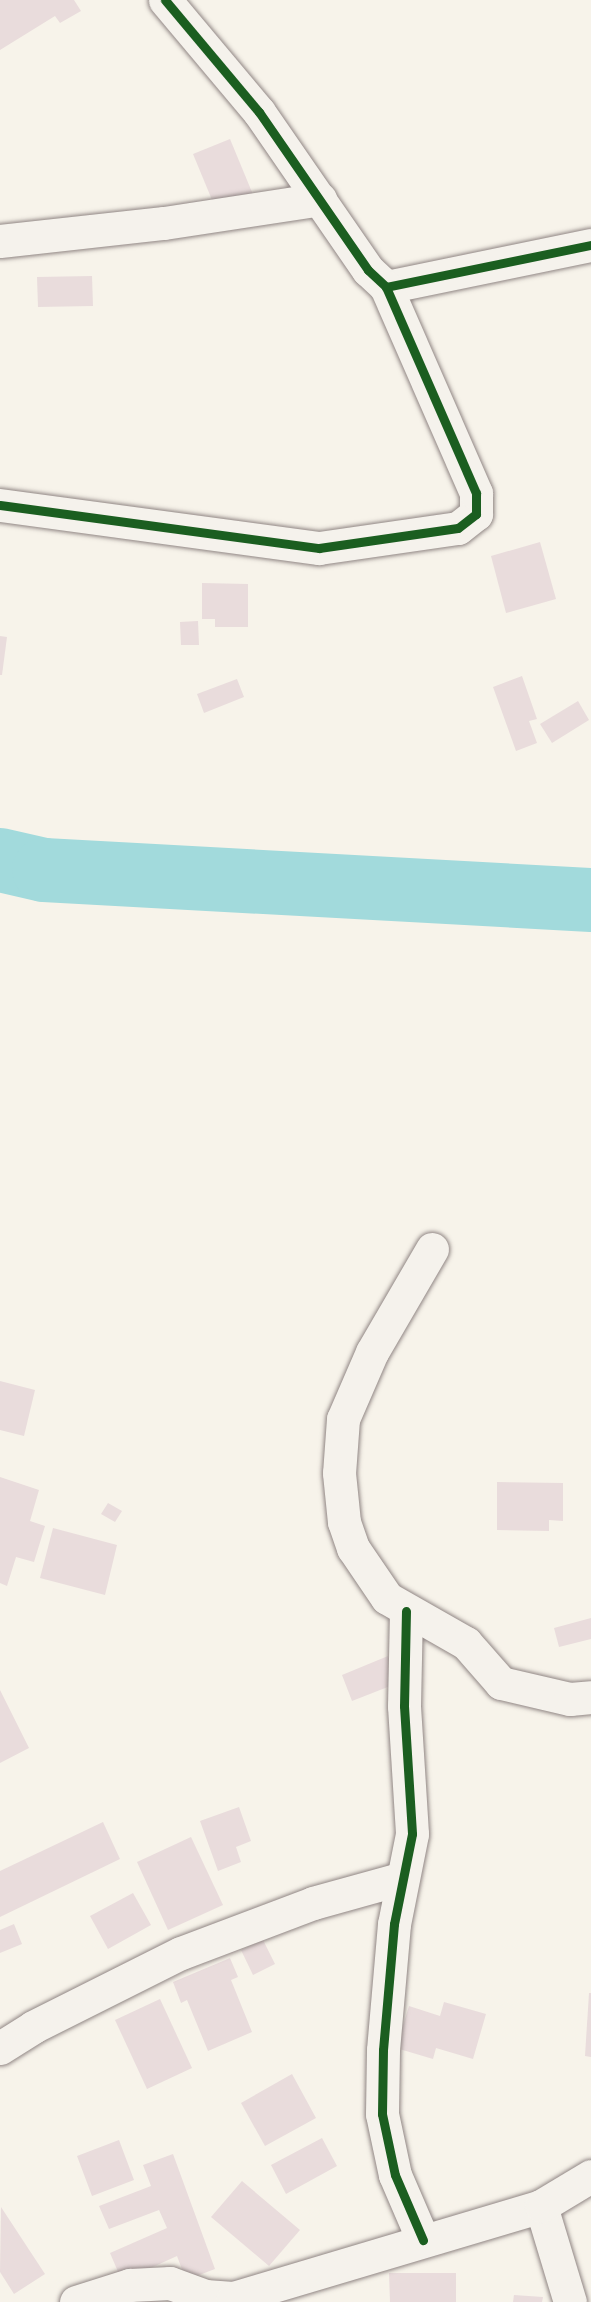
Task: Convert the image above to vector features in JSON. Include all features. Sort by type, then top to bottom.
[{"type":"street","points":[[0,505],[319,548],[458,528],[476,514],[476,493],[386,287],[368,270],[259,112],[165,0]]},
{"type":"street","points":[[3,245],[320,199]]},
{"type":"street","points":[[386,287],[591,245]]},
{"type":"street","points":[[432,1249],[372,1352],[343,1419],[339,1473],[344,1522],[353,1548],[370,1578],[406,1611],[466,1643],[501,1683],[570,1699],[591,1697]]},
{"type":"street","points":[[406,1611],[404,1706],[412,1834],[394,1924],[383,2050],[382,2114],[395,2175],[423,2240]]},
{"type":"street","points":[[0,2048],[33,2026],[191,1949],[314,1903],[403,1878]]},
{"type":"street","points":[[76,2302],[130,2285],[170,2283],[205,2295],[233,2298],[541,2206],[591,2176]]},
{"type":"street","points":[[541,2206],[570,2302]]},
{"type":"building","points":[[0,0],[74,0],[81,11],[60,23],[55,16],[0,50]]},
{"type":"building","points":[[230,139],[254,197],[217,212],[193,154]]},
{"type":"building","points":[[92,276],[93,306],[38,307],[37,277]]},
{"type":"building","points":[[540,542],[556,599],[506,613],[491,556]]},
{"type":"building","points":[[202,583],[248,584],[248,627],[215,627],[215,619],[202,619]]},
{"type":"building","points":[[198,621],[199,645],[181,645],[180,622]]},
{"type":"building","points":[[0,636],[7,637],[2,675],[0,675]]},
{"type":"building","points":[[522,676],[537,719],[529,721],[537,743],[516,751],[493,687]]},
{"type":"building","points":[[237,679],[244,697],[204,713],[197,694]]},
{"type":"building","points":[[578,701],[589,720],[552,743],[540,724]]},
{"type":"building","points":[[0,1381],[35,1390],[24,1436],[0,1430]]},
{"type":"building","points":[[0,1477],[39,1490],[30,1521],[45,1526],[34,1562],[16,1557],[7,1586],[0,1583]]},
{"type":"building","points":[[497,1482],[563,1483],[563,1521],[549,1520],[549,1531],[497,1530]]},
{"type":"building","points":[[108,1503],[122,1511],[115,1522],[101,1514]]},
{"type":"building","points":[[53,1528],[117,1545],[105,1595],[40,1578]]},
{"type":"building","points":[[591,1618],[591,1639],[559,1647],[554,1628]]},
{"type":"building","points":[[388,1656],[398,1683],[352,1701],[342,1675]]},
{"type":"building","points":[[0,1690],[29,1748],[0,1763]]},
{"type":"building","points":[[239,1807],[251,1841],[236,1847],[241,1862],[218,1871],[200,1821]]},
{"type":"building","points":[[103,1822],[120,1859],[0,1917],[0,1871]]},
{"type":"building","points":[[191,1837],[223,1905],[168,1930],[137,1862]]},
{"type":"building","points":[[133,1893],[151,1925],[108,1949],[90,1916]]},
{"type":"building","points":[[14,1924],[22,1944],[0,1953],[0,1930]]},
{"type":"building","points":[[263,1940],[275,1964],[253,1975],[241,1950]]},
{"type":"building","points":[[230,1958],[238,1977],[231,1980],[252,2032],[208,2051],[187,2000],[181,2003],[173,1982]]},
{"type":"building","points":[[589,1993],[591,1993],[591,2057],[585,2056]]},
{"type":"building","points":[[160,1999],[192,2068],[147,2089],[115,2020]]},
{"type":"building","points":[[444,2002],[486,2014],[473,2059],[436,2048],[433,2059],[396,2048],[409,2006],[440,2016]]},
{"type":"building","points":[[292,2074],[316,2118],[265,2146],[241,2103]]},
{"type":"building","points":[[322,2138],[337,2166],[286,2194],[271,2165]]},
{"type":"building","points":[[119,2140],[134,2180],[92,2196],[77,2156]]},
{"type":"building","points":[[173,2154],[215,2269],[186,2280],[177,2256],[122,2281],[110,2253],[167,2228],[159,2210],[109,2229],[99,2206],[151,2186],[143,2165]]},
{"type":"building","points":[[242,2181],[300,2230],[269,2266],[211,2217]]},
{"type":"building","points":[[1,2207],[45,2274],[14,2294],[0,2272]]},
{"type":"building","points":[[389,2273],[456,2273],[456,2302],[390,2302]]},
{"type":"building","points":[[514,2295],[543,2297],[542,2302],[513,2302]]},
{"type":"waterway","points":[[0,860],[44,870],[591,900]]},
{"type":"cycle path","points":[[165,0],[259,112],[368,270],[386,287],[591,245]]},
{"type":"cycle path","points":[[0,505],[319,548],[458,528],[476,514],[476,493],[386,287]]},
{"type":"cycle path","points":[[406,1611],[404,1706],[412,1834],[394,1924],[383,2050],[382,2114],[395,2175],[423,2240]]}]
